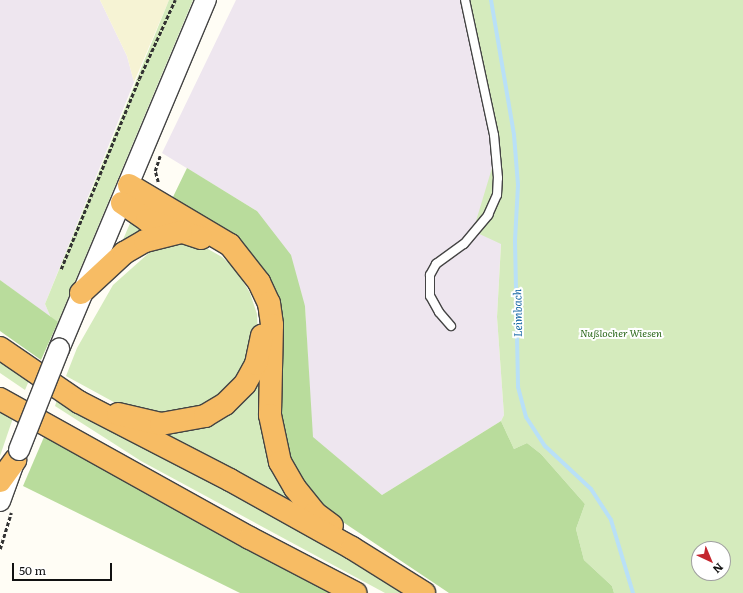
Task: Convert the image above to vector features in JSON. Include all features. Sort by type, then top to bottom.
[{"type":"highway","points":[[79,402],[139,420],[161,424],[178,422],[205,416],[225,404],[245,384],[256,364],[262,333],[262,314],[254,291],[241,270],[226,253],[202,239],[147,220],[126,194]]},
{"type":"highway","points":[[126,194],[230,245],[259,282],[269,303],[272,325],[270,415],[280,462],[294,488],[315,513],[342,534],[352,548]]},
{"type":"highway","points":[[81,293],[124,253],[145,241],[181,232]]},
{"type":"highway","points":[[0,348],[79,402],[230,480],[352,548],[424,593]]},
{"type":"highway","points":[[0,387],[133,471]]},
{"type":"highway","points":[[0,399],[133,471],[250,538],[355,593]]},
{"type":"highway","points":[[0,481],[17,455]]},
{"type":"street","points":[[0,501],[81,293],[126,194],[206,0]]},
{"type":"lane","points":[[451,326],[438,312],[430,296],[430,275],[436,264],[464,244],[488,215],[497,195],[498,178],[494,135],[466,0]]},
{"type":"path","points":[[61,269],[106,158],[175,0]]},
{"type":"shaded area","points":[[0,0],[100,0],[127,56],[134,82],[45,304],[51,318],[0,280]]},
{"type":"shaded area","points":[[100,0],[169,0],[134,82],[127,56]]},
{"type":"shaded area","points":[[236,0],[460,0],[495,158],[501,243],[497,317],[504,415],[501,421],[382,495],[312,437],[305,306],[257,211],[162,153]]},
{"type":"green space","points":[[169,0],[193,0],[58,322],[51,318],[45,304]]},
{"type":"green space","name":"Nußlocher Wiesen","points":[[460,0],[743,0],[743,593],[614,593],[612,586],[584,560],[576,529],[585,504],[541,454],[527,443],[514,449],[501,421],[504,415],[497,317],[501,244],[473,231],[495,158]]},
{"type":"green space","points":[[187,168],[257,211],[291,255],[305,306],[313,437],[382,495],[501,421],[514,449],[527,443],[541,454],[585,504],[576,529],[584,560],[612,586],[614,593],[449,593],[325,510],[300,484],[285,454],[276,413],[269,290],[172,199]]},
{"type":"green space","points":[[131,221],[151,231],[119,249]]},
{"type":"green space","points":[[179,241],[201,245],[222,257],[236,270],[250,293],[257,314],[258,335],[234,392],[176,419],[121,406],[66,376],[77,348],[113,285],[150,252],[152,245]]},
{"type":"green space","points":[[0,280],[58,322],[41,360],[0,331]]},
{"type":"green space","points":[[0,354],[31,376],[25,390],[0,373]]},
{"type":"green space","points":[[263,372],[303,510],[165,434],[202,428],[224,417],[241,403]]},
{"type":"green space","points":[[59,393],[415,593],[385,593],[141,461],[55,406]]},
{"type":"green space","points":[[0,410],[13,418],[0,456]]},
{"type":"green space","points":[[44,437],[345,593],[240,593],[23,486]]},
{"type":"waterway","name":"Leimbach","points":[[491,0],[514,135],[518,185],[515,241],[518,387],[526,417],[545,446],[591,489],[611,520],[633,593]]}]
